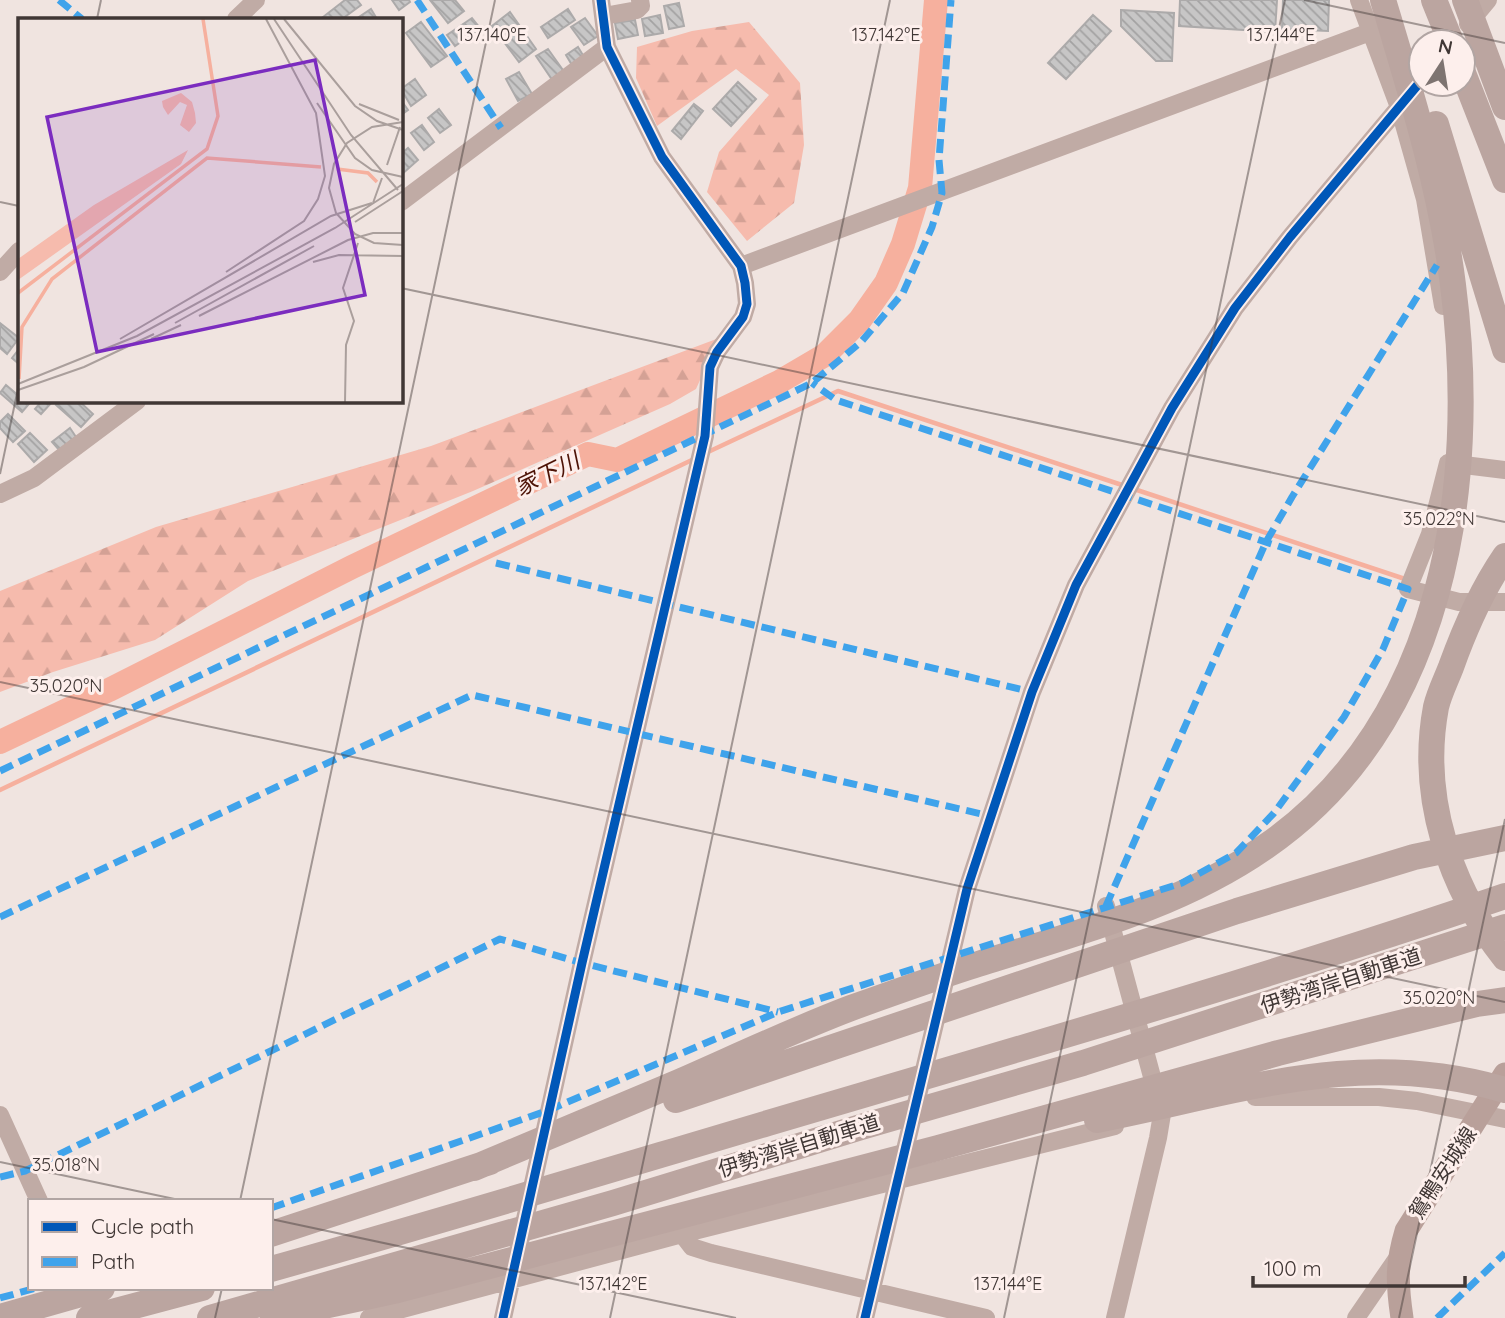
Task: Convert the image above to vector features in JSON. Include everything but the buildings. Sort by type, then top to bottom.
[{"type":"highway","points":[[474,1168],[846,1010],[967,967],[1127,918],[1170,900],[1219,875],[1275,840],[1306,816],[1365,749],[1396,699],[1426,631],[1448,546],[1459,448],[1459,339],[1453,282],[1440,206],[1383,0]]},
{"type":"highway","points":[[1396,0],[1407,34]]},
{"type":"highway","points":[[1434,0],[1446,28]]},
{"type":"highway","points":[[1465,0],[1505,107]]},
{"type":"highway","points":[[1428,98],[1505,350]]},
{"type":"highway","points":[[1473,98],[1505,180]]},
{"type":"highway","points":[[1505,556],[1472,612],[1437,704],[1433,730],[1433,776],[1443,842],[1478,920],[1505,958]]},
{"type":"highway","points":[[273,1233],[1237,911],[1414,857],[1505,838]]},
{"type":"highway","name":"伊勢湾岸自動車道","points":[[273,1268],[449,1219],[1180,1001],[1505,896]]},
{"type":"highway","name":"伊勢湾岸自動車道","points":[[210,1318],[613,1203],[1083,1063],[1505,927]]},
{"type":"highway","points":[[268,1318],[398,1290],[938,1149],[1278,1053],[1477,1004],[1505,1000]]},
{"type":"highway","points":[[938,1149],[1083,1123],[1289,1078],[1352,1072],[1412,1072],[1476,1081],[1505,1090]]},
{"type":"highway","points":[[0,1317],[95,1290]]},
{"type":"highway","points":[[89,1318],[194,1290]]},
{"type":"main road","name":"鴛鴨安城線","points":[[1402,1318],[1397,1280],[1398,1257],[1406,1231],[1505,1074]]},
{"type":"street","points":[[237,18],[256,0]]},
{"type":"street","points":[[503,1318],[582,963],[705,436],[710,367],[717,352],[743,317],[747,304],[741,266],[662,157],[607,47],[603,8],[637,10],[640,0]]},
{"type":"street","points":[[1359,0],[1399,107],[1425,199],[1449,344],[1448,463],[1430,534],[1408,589],[1459,602],[1505,602]]},
{"type":"street","points":[[1464,28],[1488,0]]},
{"type":"street","points":[[741,266],[1370,32]]},
{"type":"street","points":[[402,201],[607,47]]},
{"type":"street","points":[[865,1318],[950,956],[975,864],[1032,692],[1076,585],[1172,408],[1235,308],[1290,237],[1407,98]]},
{"type":"street","points":[[0,272],[18,252]]},
{"type":"street","points":[[0,494],[34,478],[135,402]]},
{"type":"street","points":[[1448,463],[1505,470]]},
{"type":"street","points":[[1106,906],[1162,1114],[1115,1318]]},
{"type":"street","points":[[369,1318],[896,1180],[1162,1114],[1260,1096],[1379,1097],[1417,1101],[1505,1119]]},
{"type":"street","points":[[0,1115],[38,1199]]},
{"type":"street","points":[[682,1234],[692,1247],[711,1253],[986,1318]]},
{"type":"street","points":[[1356,1318],[1398,1257]]},
{"type":"street","points":[[88,1290],[117,1318]]},
{"type":"green space","points":[[749,22],[800,83],[804,145],[794,203],[747,241],[707,192],[719,152],[769,95],[736,69],[657,126],[636,78],[637,47],[692,31]]},
{"type":"green space","points":[[719,338],[696,389],[670,404],[473,491],[248,581],[155,640],[53,672],[0,692],[0,591],[156,527],[431,446]]},
{"type":"waterway","name":"家下川","points":[[0,742],[352,567],[588,454],[617,460],[779,382],[825,355],[860,320],[886,283],[903,244],[920,188],[936,0]]},
{"type":"waterway","points":[[708,452],[838,391],[1125,486]]},
{"type":"waterway","points":[[0,790],[694,459]]},
{"type":"waterway","points":[[1134,489],[1408,580]]},
{"type":"marked path","points":[[59,0],[81,18]]},
{"type":"marked path","points":[[417,0],[501,128]]},
{"type":"marked path","points":[[0,771],[812,383],[861,342],[903,293],[932,227],[942,193],[939,160],[951,0]]},
{"type":"marked path","points":[[1106,906],[1266,542],[1437,265]]},
{"type":"marked path","points":[[273,1207],[549,1110],[778,1012],[1182,883],[1236,853],[1274,813],[1344,717],[1383,649],[1408,589],[836,400],[812,383]]},
{"type":"marked path","points":[[496,563],[1032,692]]},
{"type":"marked path","points":[[0,917],[472,695],[990,816]]},
{"type":"marked path","points":[[0,1177],[25,1171],[500,939],[582,963],[778,1012]]},
{"type":"marked path","points":[[1437,1318],[1505,1253]]},
{"type":"marked path","points":[[0,1298],[29,1290]]},
{"type":"cycle path","points":[[503,1318],[582,963],[705,436],[710,367],[717,352],[743,317],[747,304],[741,266],[662,157],[607,47],[601,0]]},
{"type":"cycle path","points":[[865,1318],[967,889],[1032,692],[1076,585],[1172,408],[1235,308],[1290,237],[1407,98]]}]
